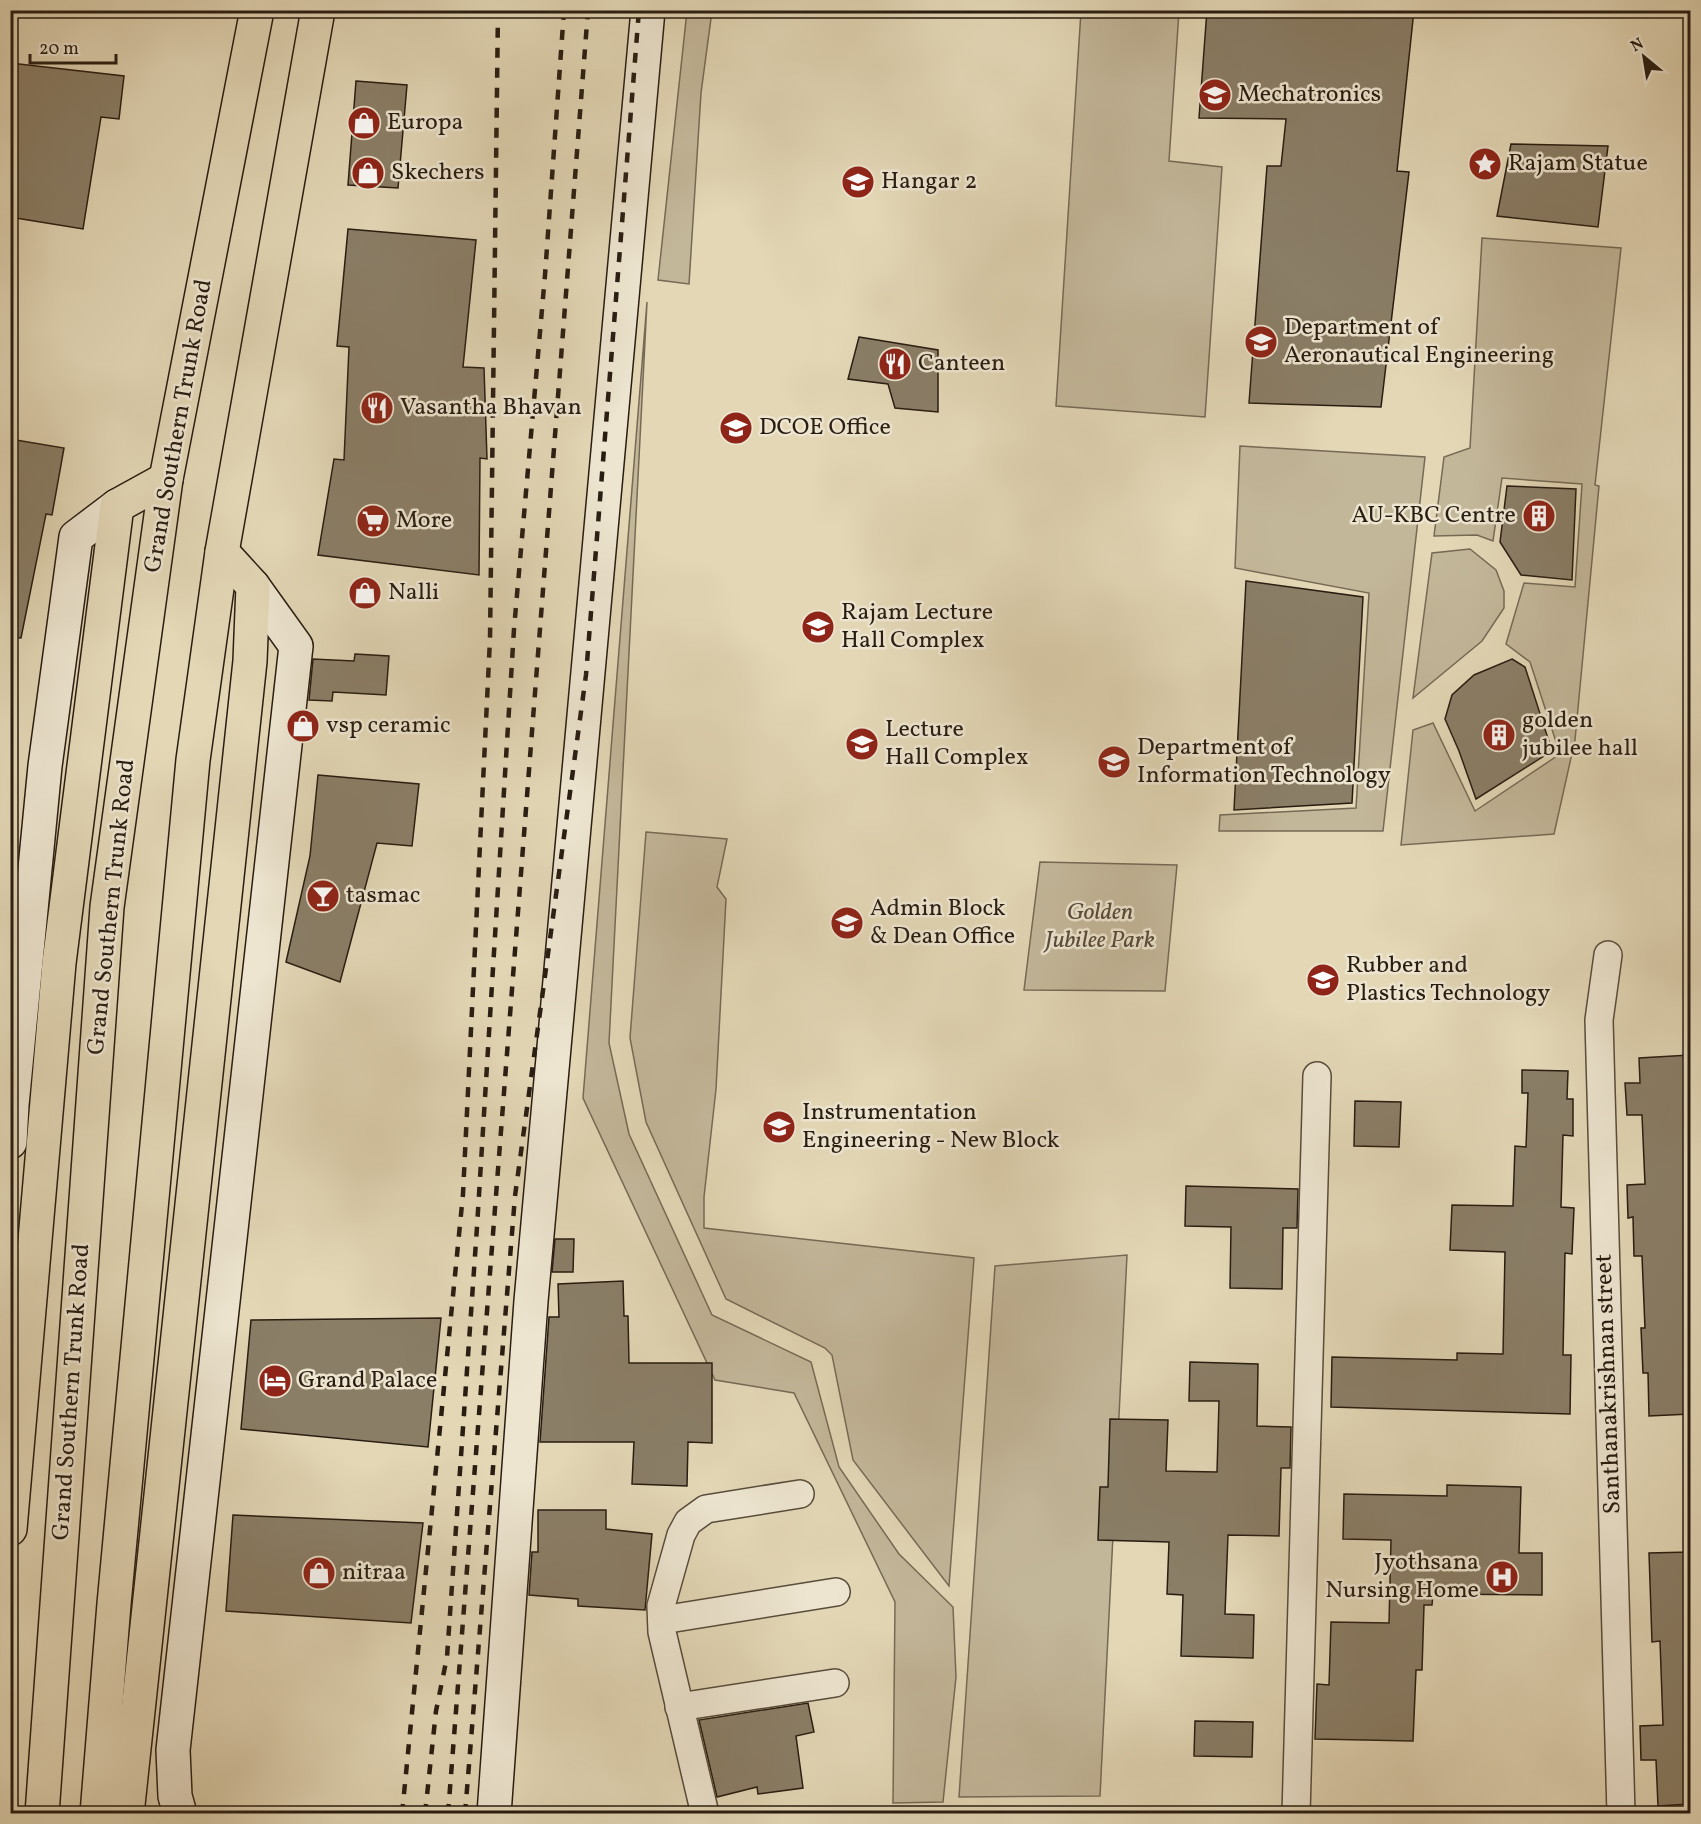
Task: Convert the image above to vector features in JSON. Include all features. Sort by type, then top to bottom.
[{"type":"main road","name":"Grand Southern Trunk Road","points":[[42,1814],[107,907],[166,479],[256,10]]},
{"type":"main road","points":[[97,1814],[116,1581],[193,760],[222,552],[318,10]]},
{"type":"main road","points":[[10,1529],[59,963],[117,506],[166,479]]},
{"type":"main road","points":[[128,1814],[250,661],[253,586],[222,552]]},
{"type":"street","points":[[494,1814],[531,1301],[648,10]]},
{"type":"street","points":[[10,1142],[11,1105],[45,766],[76,537],[117,506]]},
{"type":"street","points":[[180,1814],[175,1796],[173,1750],[296,646],[253,586]]},
{"type":"street","name":"Santhanakrishnan street","points":[[1608,955],[1599,1020],[1621,1814]]},
{"type":"street","points":[[1296,1814],[1317,1076]]},
{"type":"street","points":[[705,1814],[662,1632],[661,1606],[681,1535],[688,1522],[706,1509],[800,1494]]},
{"type":"street","points":[[662,1620],[836,1592]]},
{"type":"street","points":[[679,1707],[835,1683]]},
{"type":"green space","points":[[687,11],[712,11],[701,93],[689,284],[658,280]]},
{"type":"green space","points":[[1081,11],[1179,11],[1169,161],[1222,167],[1205,417],[1056,406]]},
{"type":"green space","points":[[1482,238],[1621,248],[1595,485],[1599,486],[1575,740],[1554,834],[1401,845],[1413,730],[1433,723],[1475,811],[1560,754],[1530,662],[1506,644],[1524,583],[1575,587],[1582,484],[1502,478],[1493,541],[1477,535],[1434,536],[1444,457],[1470,448]]},
{"type":"green space","points":[[647,302],[609,1043],[629,1134],[712,1315],[811,1362],[839,1467],[899,1554],[953,1607],[956,1677],[943,1802],[893,1803],[895,1602],[794,1393],[715,1380],[583,1098]]},
{"type":"green space","points":[[1240,446],[1425,457],[1383,831],[1219,831],[1220,815],[1356,808],[1369,593],[1235,568]]},
{"type":"green space","points":[[1470,549],[1496,570],[1504,591],[1504,608],[1482,641],[1413,698],[1432,553]]},
{"type":"green space","points":[[646,832],[727,839],[717,887],[726,899],[716,1089],[704,1197],[704,1228],[974,1258],[949,1586],[853,1460],[832,1355],[825,1348],[726,1299],[646,1122],[630,1038]]},
{"type":"green space","name":"Golden Jubilee Park","points":[[1040,862],[1177,865],[1165,991],[1024,990]]},
{"type":"green space","points":[[1127,1255],[1100,1796],[959,1797],[995,1266]]},
{"type":"building","points":[[1207,10],[1414,10],[1397,171],[1409,172],[1381,407],[1249,403],[1267,166],[1281,166],[1286,119],[1199,118]]},
{"type":"building","points":[[10,63],[124,76],[119,119],[101,117],[83,229],[10,217]]},
{"type":"building","points":[[356,81],[407,85],[398,188],[348,185]]},
{"type":"building","points":[[1511,144],[1608,146],[1598,227],[1497,216]]},
{"type":"building","points":[[348,229],[476,240],[463,367],[484,368],[487,459],[480,458],[479,575],[318,555],[334,459],[344,460],[349,347],[337,346]]},
{"type":"building","name":"Canteen","points":[[859,337],[938,350],[938,412],[895,408],[888,384],[848,379]]},
{"type":"building","points":[[10,439],[64,448],[52,515],[46,514],[21,638],[10,637]]},
{"type":"building","name":"AU-KBC Centre","points":[[1507,486],[1576,489],[1572,580],[1521,575],[1500,542]]},
{"type":"building","points":[[1246,581],[1363,597],[1352,803],[1234,810]]},
{"type":"building","points":[[355,654],[389,656],[386,695],[333,692],[332,701],[309,700],[313,659],[354,661]]},
{"type":"building","name":"golden jubilee hall","points":[[1512,659],[1525,667],[1552,751],[1476,799],[1445,719],[1452,695],[1474,675]]},
{"type":"building","points":[[318,775],[419,784],[412,846],[377,843],[340,982],[286,962],[310,856]]},
{"type":"building","points":[[1690,1055],[1690,1414],[1649,1416],[1648,1373],[1643,1373],[1641,1328],[1645,1328],[1642,1256],[1634,1256],[1633,1217],[1628,1218],[1627,1185],[1645,1184],[1642,1115],[1627,1115],[1625,1083],[1640,1083],[1639,1058]]},
{"type":"building","points":[[1522,1070],[1568,1071],[1567,1099],[1573,1099],[1573,1136],[1563,1135],[1561,1207],[1574,1208],[1572,1254],[1565,1253],[1563,1355],[1571,1355],[1570,1414],[1331,1407],[1332,1357],[1457,1360],[1457,1353],[1503,1354],[1505,1252],[1450,1250],[1452,1205],[1513,1206],[1515,1146],[1526,1147],[1528,1093],[1522,1093]]},
{"type":"building","points":[[1355,1101],[1401,1102],[1399,1147],[1354,1146]]},
{"type":"building","points":[[1186,1186],[1298,1189],[1297,1228],[1283,1228],[1282,1289],[1230,1288],[1231,1227],[1185,1226]]},
{"type":"building","points":[[555,1239],[574,1239],[573,1272],[552,1272]]},
{"type":"building","points":[[623,1281],[624,1316],[628,1316],[629,1363],[712,1363],[712,1443],[688,1442],[687,1486],[632,1484],[634,1442],[540,1442],[549,1317],[559,1317],[558,1284]]},
{"type":"building","points":[[441,1318],[428,1447],[241,1429],[251,1320]]},
{"type":"building","points":[[1190,1362],[1258,1364],[1257,1426],[1291,1427],[1290,1468],[1281,1468],[1279,1536],[1228,1535],[1225,1614],[1254,1615],[1253,1658],[1181,1656],[1183,1595],[1167,1594],[1169,1542],[1098,1540],[1100,1487],[1108,1487],[1110,1419],[1168,1420],[1166,1471],[1217,1472],[1219,1401],[1189,1401]]},
{"type":"building","points":[[1447,1485],[1521,1487],[1519,1553],[1542,1553],[1542,1595],[1433,1594],[1432,1605],[1424,1605],[1422,1670],[1416,1670],[1413,1741],[1315,1739],[1317,1684],[1329,1685],[1331,1622],[1389,1623],[1391,1540],[1343,1539],[1344,1494],[1447,1496]]},
{"type":"building","points":[[538,1510],[606,1510],[606,1529],[652,1534],[645,1610],[578,1606],[578,1599],[529,1595],[532,1552],[538,1552]]},
{"type":"building","points":[[233,1515],[423,1523],[411,1623],[226,1611]]},
{"type":"building","points":[[1690,1552],[1690,1804],[1658,1806],[1656,1760],[1641,1760],[1640,1726],[1663,1725],[1660,1641],[1652,1642],[1649,1553]]},
{"type":"building","points":[[808,1703],[814,1732],[796,1736],[803,1788],[758,1794],[757,1787],[717,1797],[699,1720]]},
{"type":"building","points":[[1195,1721],[1253,1722],[1252,1757],[1194,1756]]},
{"type":"railway","points":[[402,1814],[463,1194],[490,639],[498,10]]},
{"type":"railway","points":[[425,1814],[436,1711],[447,1657],[477,1227],[514,629],[545,275],[564,10]]},
{"type":"railway","points":[[448,1814],[588,10]]},
{"type":"railway","points":[[465,1814],[515,1196],[586,675],[639,10]]},
{"type":"place","name":"Mechatronics","points":[[1215,95]]},
{"type":"place","name":"Europa","points":[[364,123]]},
{"type":"place","name":"Rajam Statue","points":[[1485,164]]},
{"type":"place","name":"Skechers","points":[[368,173]]},
{"type":"place","name":"Hangar 2","points":[[858,182]]},
{"type":"place","name":"Department of Aeronautical Engineering","points":[[1261,342]]},
{"type":"place","name":"Canteen","points":[[895,364]]},
{"type":"place","name":"Vasantha Bhavan","points":[[377,408]]},
{"type":"place","name":"DCOE Office","points":[[736,428]]},
{"type":"place","name":"AU-KBC Centre","points":[[1539,516]]},
{"type":"place","name":"More","points":[[373,521]]},
{"type":"place","name":"Nalli","points":[[365,593]]},
{"type":"place","name":"Rajam Lecture Hall Complex","points":[[818,627]]},
{"type":"place","name":"vsp ceramic","points":[[303,726]]},
{"type":"place","name":"golden jubilee hall","points":[[1499,735]]},
{"type":"place","name":"Lecture Hall Complex","points":[[862,744]]},
{"type":"place","name":"Department of Information Technology","points":[[1114,762]]},
{"type":"place","name":"tasmac","points":[[323,896]]},
{"type":"place","name":"Admin Block & Dean Office","points":[[847,923]]},
{"type":"place","name":"Rubber and Plastics Technology","points":[[1323,980]]},
{"type":"place","name":"Instrumentation Engineering - New Block","points":[[779,1127]]},
{"type":"place","name":"Grand Palace","points":[[275,1381]]},
{"type":"place","name":"nitraa","points":[[319,1573]]},
{"type":"place","name":"Jyothsana Nursing Home","points":[[1502,1577]]}]
